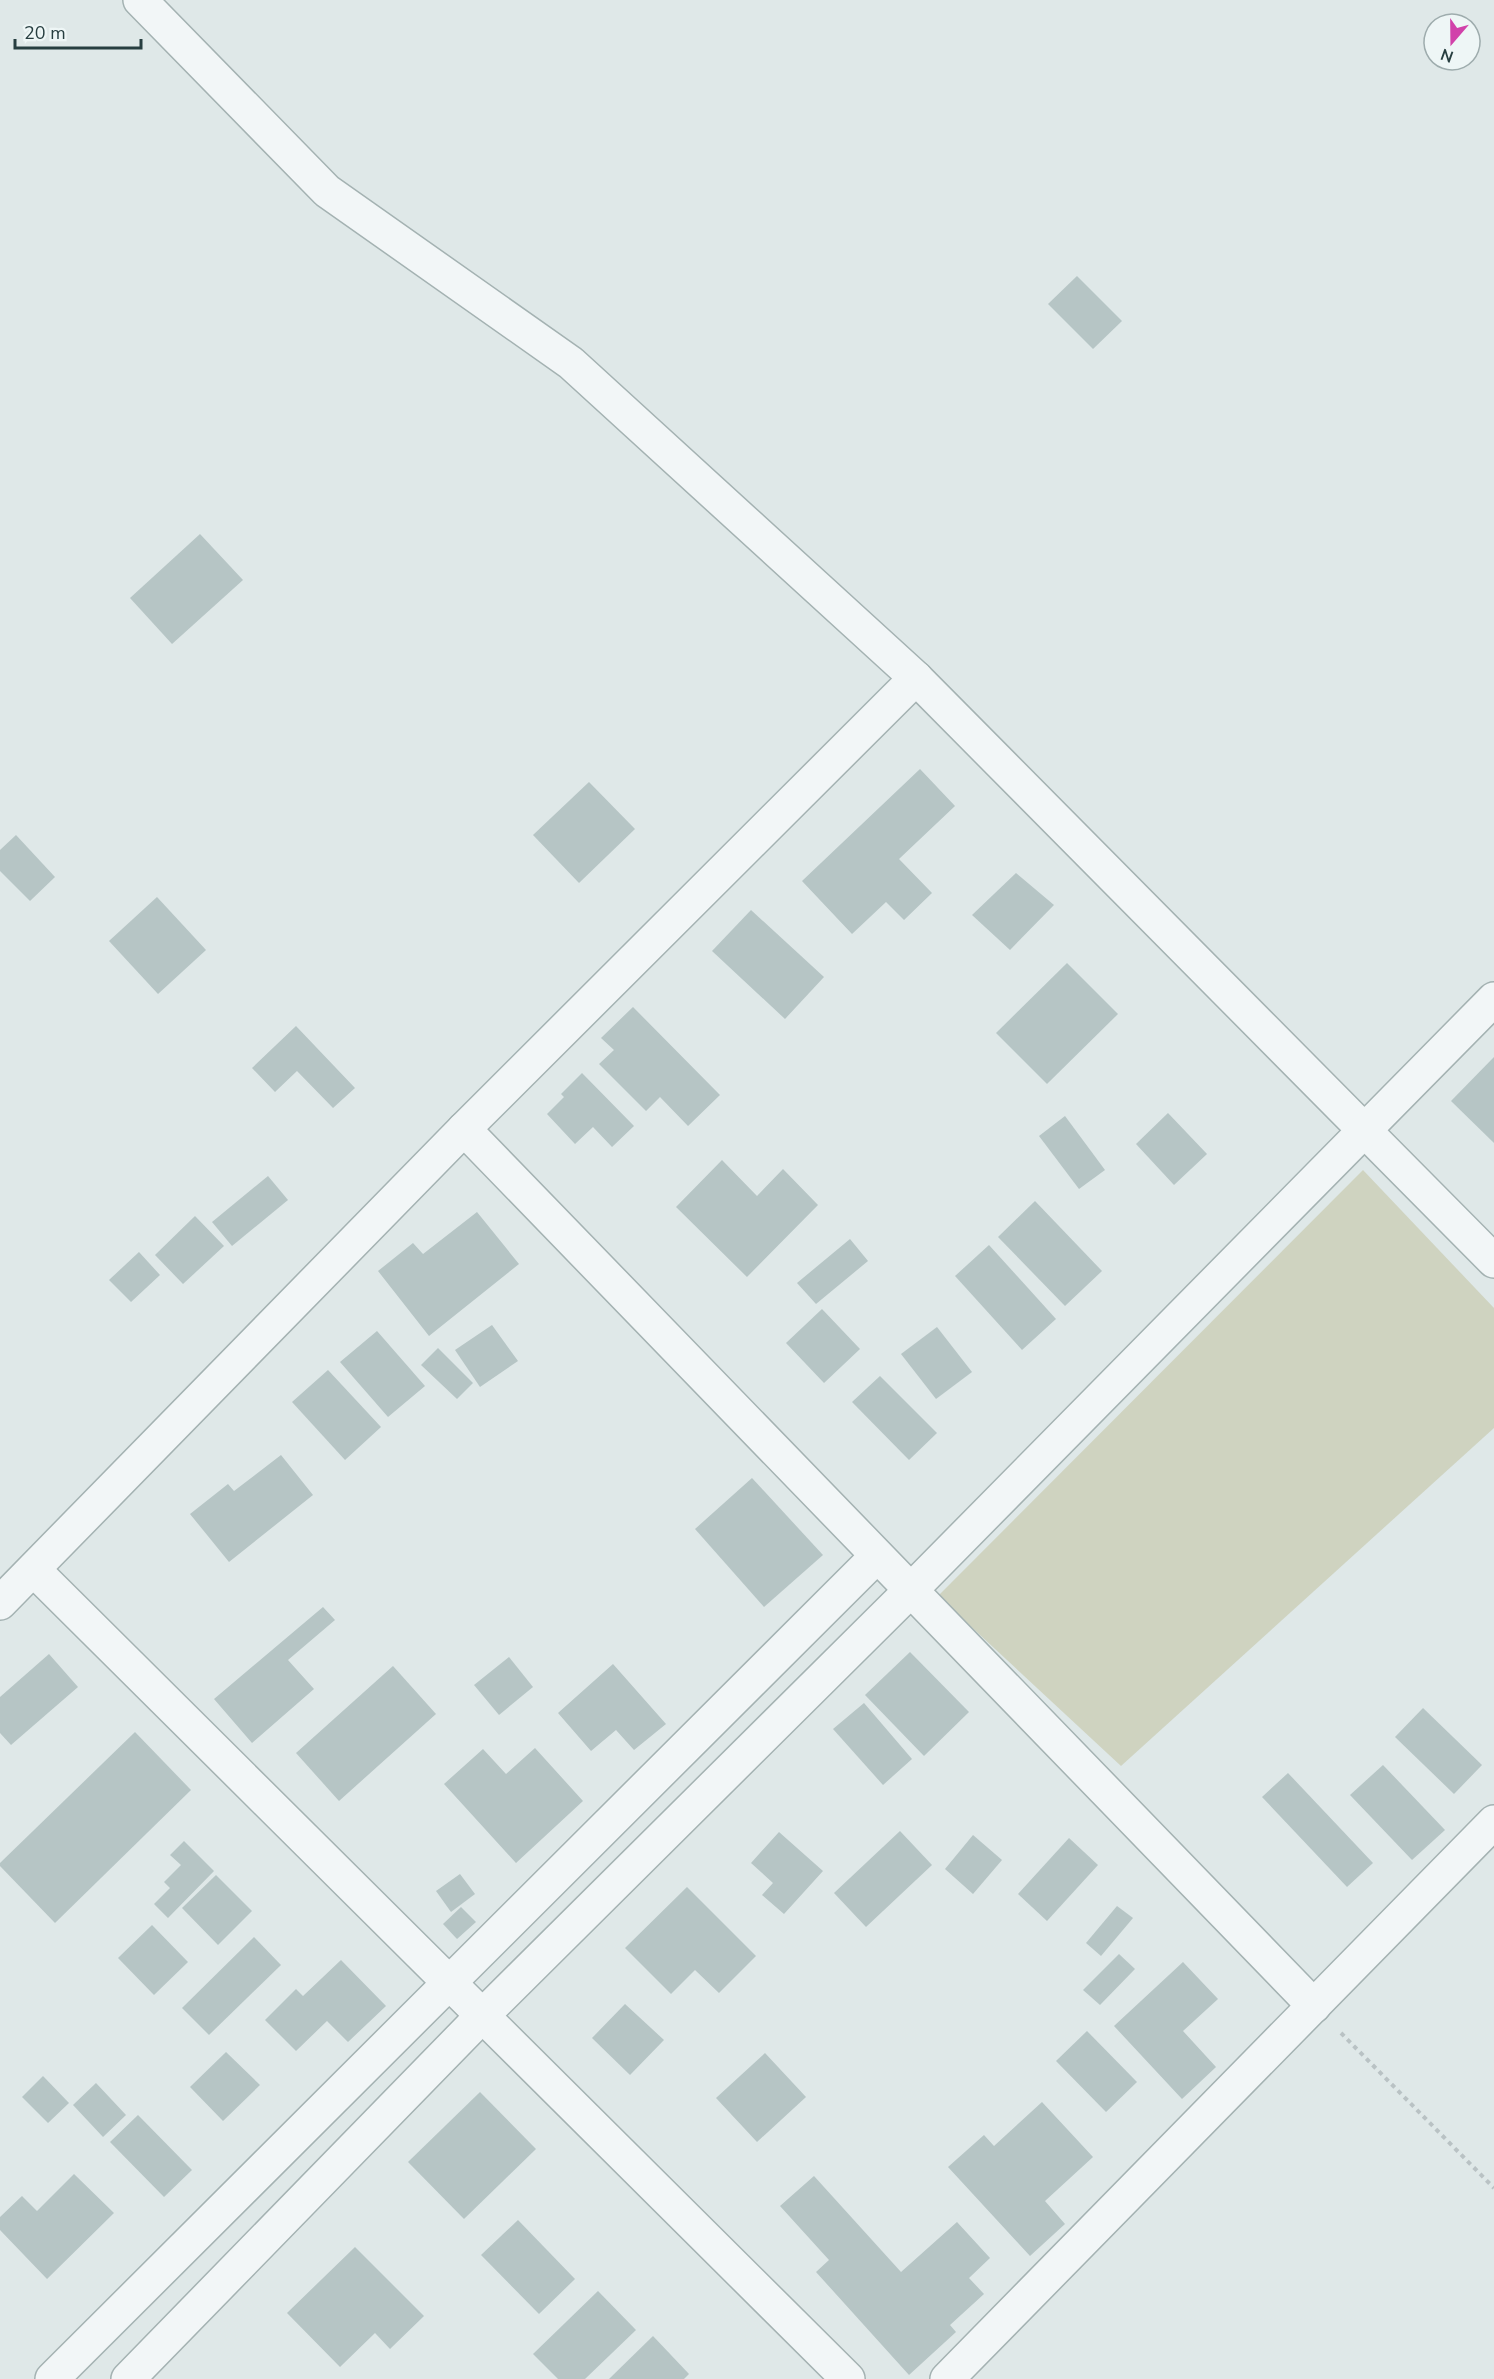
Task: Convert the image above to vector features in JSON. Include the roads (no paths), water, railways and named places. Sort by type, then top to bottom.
[{"type":"street","points":[[140,0],[327,191],[571,363],[916,678],[1494,1261]]},
{"type":"street","points":[[0,1603],[464,1129],[916,678]]},
{"type":"street","points":[[128,2379],[482,2016],[911,1590],[1494,999]]},
{"type":"street","points":[[464,1129],[1314,2006]]},
{"type":"street","points":[[52,2379],[877,1556]]},
{"type":"street","points":[[34,1570],[848,2379]]},
{"type":"street","points":[[947,2379],[1494,1822]]}]
